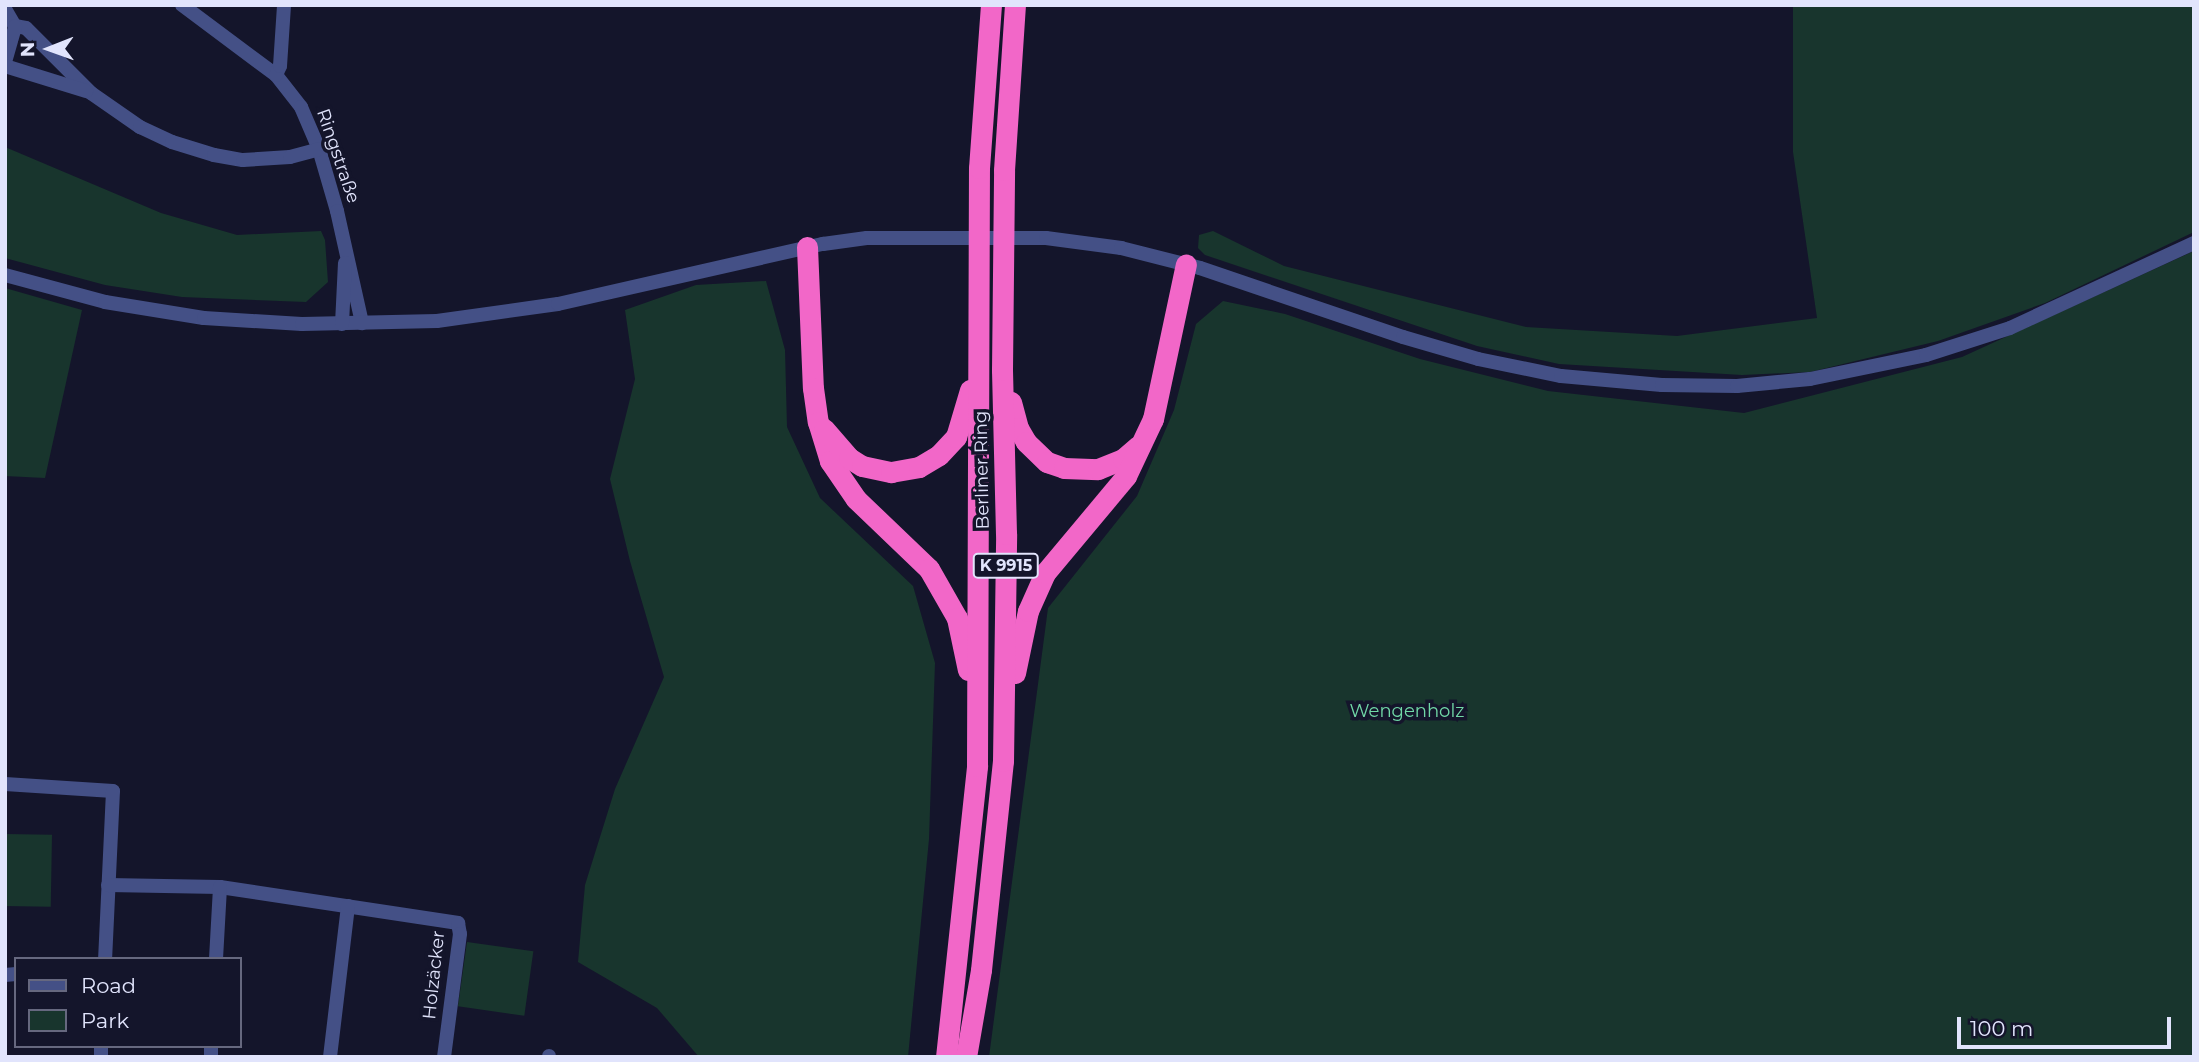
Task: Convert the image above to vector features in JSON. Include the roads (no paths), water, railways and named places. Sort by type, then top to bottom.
[{"type":"highway","name":"Berliner Ring","points":[[946,1057],[977,766],[979,656],[976,379],[979,168],[991,5]]},
{"type":"highway","name":"Berliner Ring","points":[[966,1057],[981,970],[1003,761],[1006,534],[1002,370],[1004,170],[1015,5]]},
{"type":"highway","points":[[807,247],[813,388],[818,422],[830,461],[844,485],[929,569],[957,618],[965,648],[977,766]]},
{"type":"highway","points":[[1003,761],[1019,646],[1036,589],[1053,561],[1126,476],[1153,419],[1186,264]]},
{"type":"highway","points":[[1002,370],[1018,428],[1026,442],[1047,461],[1081,471],[1098,469],[1123,459],[1143,439]]},
{"type":"highway","points":[[818,422],[849,458],[862,466],[891,472],[919,467],[939,455],[956,437],[965,401],[976,379]]},
{"type":"street","name":"Ringstraße","points":[[182,5],[276,75],[301,107],[319,149],[362,323]]},
{"type":"street","points":[[276,75],[280,66],[284,5]]},
{"type":"street","points":[[5,9],[15,26],[5,64],[91,93]]},
{"type":"street","points":[[15,26],[26,28],[91,93],[139,127],[172,142],[214,155],[243,160],[266,159],[319,149]]},
{"type":"street","points":[[5,275],[105,303],[176,314],[264,323],[437,321],[531,309],[807,247],[867,238],[1046,238],[1121,248],[1186,264],[1478,359],[1561,376],[1662,385],[1737,386],[1810,379],[1926,355],[2010,328],[2194,243]]},
{"type":"street","name":"Ringstraße","points":[[342,324],[345,248]]},
{"type":"street","points":[[5,784],[113,791],[105,957]]},
{"type":"street","name":"Holzäcker","points":[[108,885],[220,887],[458,923],[460,934],[444,1057]]},
{"type":"street","points":[[216,957],[220,887]]},
{"type":"street","points":[[330,1057],[348,906]]},
{"type":"park label","name":"Wengenholz","points":[[1407,711]]}]
